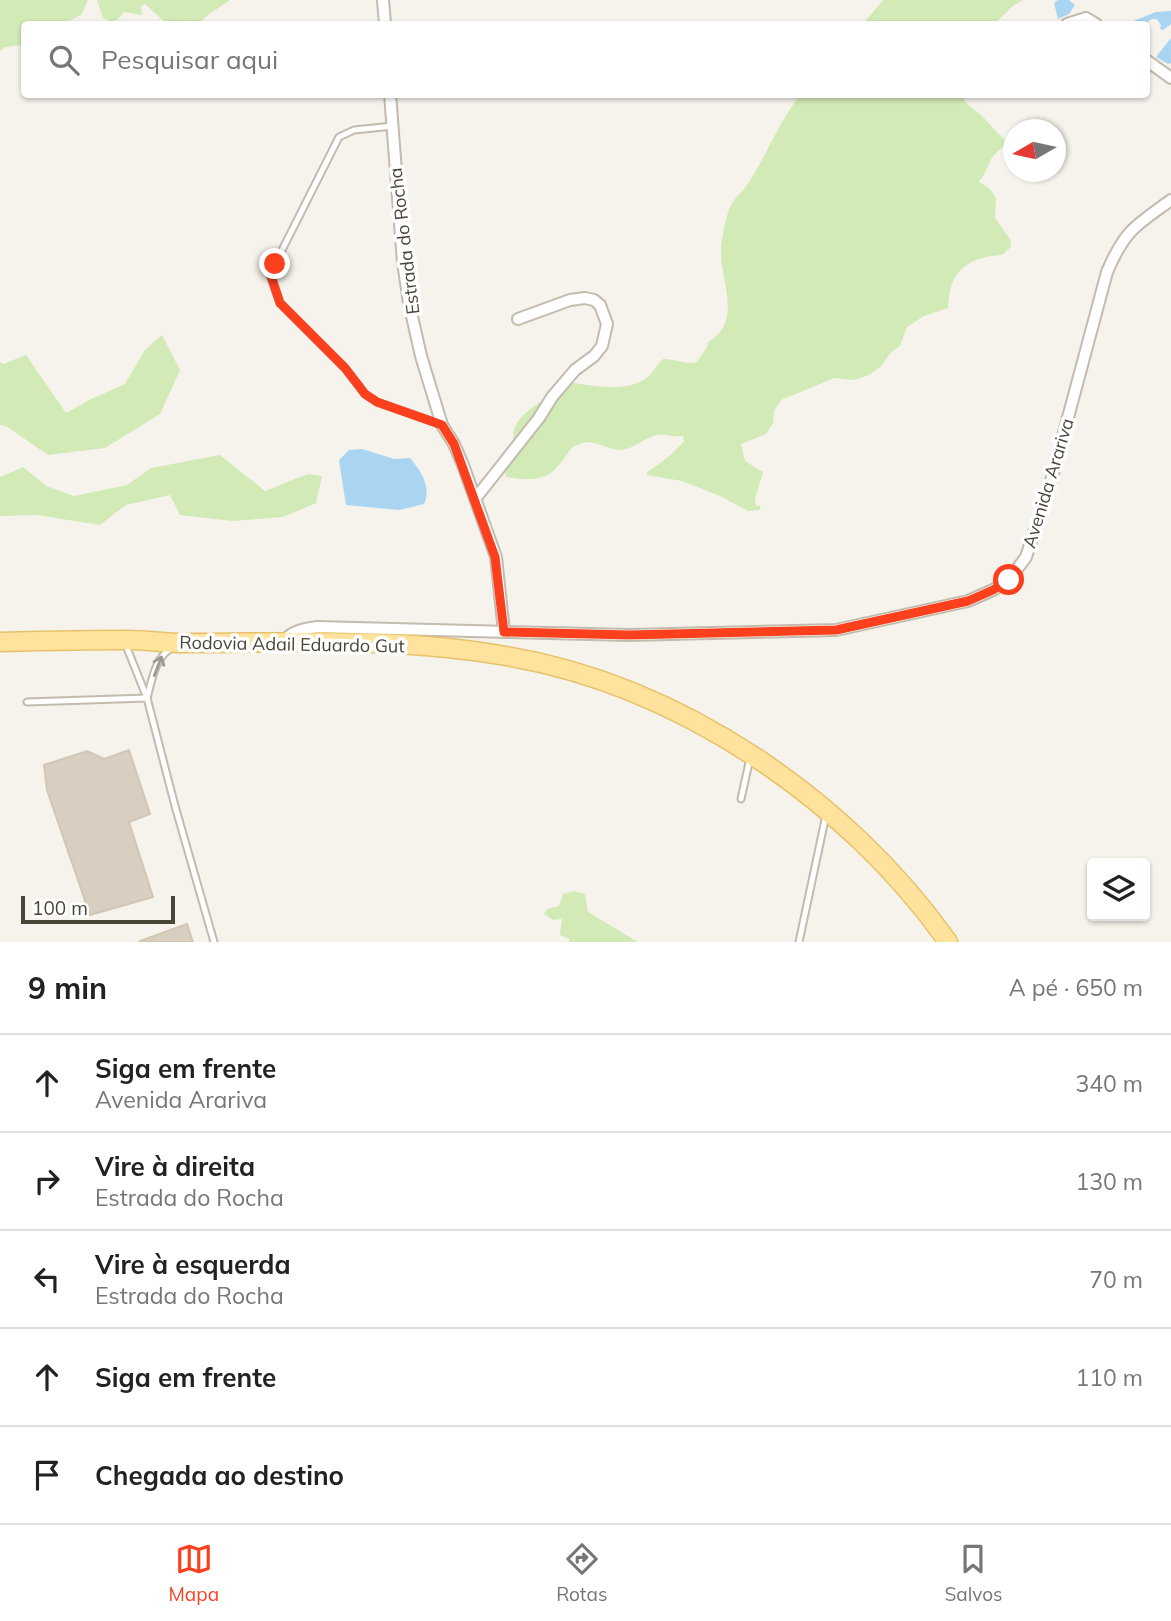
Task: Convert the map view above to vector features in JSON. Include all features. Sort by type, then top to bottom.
[{"type":"main road","name":"Rodovia Adail Eduardo Gut","points":[[0,642],[365,642],[442,647],[507,656],[567,670],[649,699],[698,723],[750,755],[827,812],[900,881],[948,942]]},
{"type":"street","points":[[383,0],[385,21]]},
{"type":"street","points":[[1150,63],[1171,78]]},
{"type":"street","name":"Estrada do Rocha","points":[[390,98],[403,262],[409,303],[421,356],[442,425],[454,444],[495,557],[504,632]]},
{"type":"street","name":"Avenida Arariva","points":[[282,642],[291,633],[303,628],[317,627],[629,635],[836,630],[968,601],[993,590],[1009,580],[1026,557],[1051,481],[1107,272],[1116,252],[1133,228],[1171,200]]},
{"type":"street","points":[[475,499],[539,418],[552,397],[575,370],[594,356],[602,346],[607,324],[600,305],[594,300],[584,298],[570,300],[518,319]]},
{"type":"lane","points":[[393,126],[355,130],[339,137],[280,252],[271,276],[280,303],[345,368],[365,394],[377,402],[442,425]]},
{"type":"lane","points":[[123,640],[148,698],[214,942]]},
{"type":"lane","points":[[148,698],[162,655],[181,643]]},
{"type":"lane","points":[[27,702],[148,698]]},
{"type":"lane","points":[[741,799],[750,755]]},
{"type":"lane","points":[[799,942],[827,812]]},
{"type":"green space","points":[[0,0],[88,0],[81,15],[69,21],[21,21],[21,45],[5,47],[0,51]]},
{"type":"green space","points":[[97,0],[230,0],[202,21],[164,21],[145,4],[141,6],[142,15],[124,12],[114,21],[103,18]]},
{"type":"green space","points":[[883,0],[1023,0],[997,21],[866,21]]},
{"type":"green space","points":[[798,98],[963,98],[1003,139],[1003,148],[992,157],[979,182],[990,189],[996,198],[995,218],[1010,239],[1011,247],[1002,255],[979,259],[962,268],[952,284],[948,308],[924,316],[907,327],[900,346],[871,374],[855,380],[834,378],[781,400],[766,434],[741,444],[745,461],[763,472],[755,499],[756,506],[761,506],[759,510],[748,511],[682,481],[647,475],[647,472],[680,446],[684,441],[683,436],[656,435],[621,450],[584,443],[576,445],[557,467],[545,476],[531,479],[506,477],[515,447],[514,430],[517,422],[530,409],[573,383],[612,387],[632,385],[649,376],[663,359],[697,362],[708,342],[719,334],[725,324],[728,301],[721,252],[729,209],[749,183]]},
{"type":"green space","points":[[162,335],[180,370],[160,414],[105,448],[48,455],[6,426],[0,425],[0,362],[3,364],[26,355],[66,413],[125,384],[145,350]]},
{"type":"green space","points":[[220,455],[265,491],[308,474],[322,476],[316,503],[283,517],[233,521],[180,515],[170,495],[126,505],[100,525],[37,515],[0,516],[0,477],[23,467],[46,486],[74,496],[127,485],[151,468]]},
{"type":"green space","points":[[574,891],[585,894],[588,912],[638,942],[569,942],[569,939],[560,935],[562,919],[553,920],[544,914],[547,909],[559,906],[563,894]]},
{"type":"water","points":[[1058,0],[1069,0],[1075,5],[1069,14],[1058,19],[1054,3]]},
{"type":"water","points":[[1171,11],[1171,24],[1163,30],[1160,29],[1161,25],[1157,19],[1134,21],[1156,12]]},
{"type":"water","points":[[1171,38],[1171,63],[1168,64],[1156,57]]},
{"type":"water","points":[[362,449],[394,459],[410,458],[426,486],[424,504],[399,510],[346,505],[339,460],[349,450]]},
{"type":"building","points":[[129,750],[150,814],[129,822],[153,897],[90,915],[47,790],[44,765],[87,751],[104,759]]},
{"type":"building","points":[[187,924],[193,942],[140,942],[140,941]]},
{"type":"route","points":[[275,264],[271,276],[280,303],[345,368],[365,394],[377,402],[442,425],[454,444],[489,534],[495,557],[504,632],[629,635],[836,630],[968,601],[1009,580]]}]
